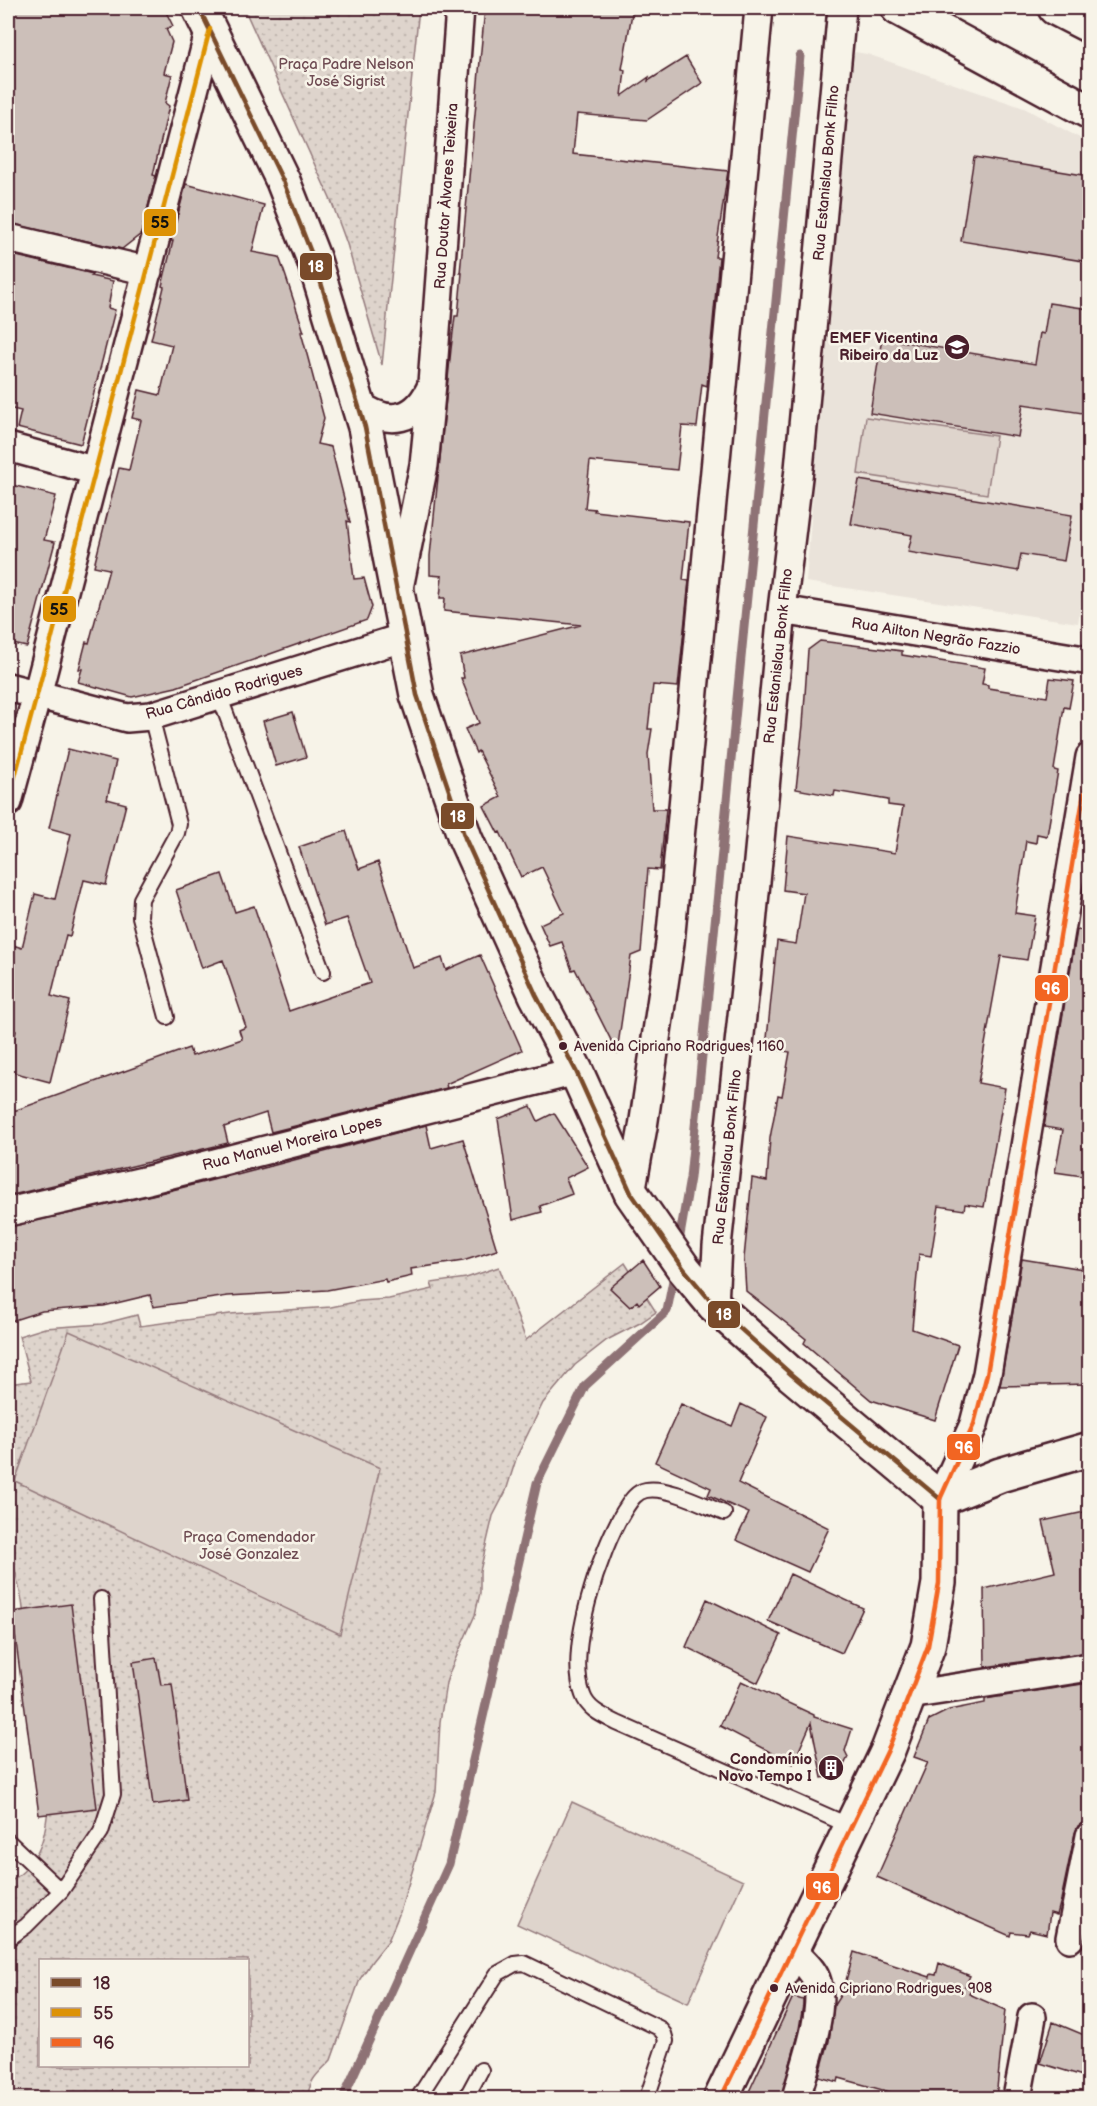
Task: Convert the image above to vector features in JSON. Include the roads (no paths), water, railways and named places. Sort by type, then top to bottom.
[{"type":"main road","points":[[898,8],[1089,112]]},
{"type":"main road","points":[[1055,8],[1089,26]]},
{"type":"main road","points":[[205,18],[286,188],[314,260],[365,427],[417,695],[465,838],[536,995],[576,1071],[631,1193],[684,1269],[714,1305],[792,1375],[940,1499]]},
{"type":"main road","points":[[940,1499],[1010,1472],[1089,1449]]},
{"type":"main road","points":[[721,2098],[888,1750],[928,1646],[939,1583],[940,1499]]},
{"type":"street","name":"Rua Doutor Àlvares Teixeira","points":[[398,596],[424,465],[460,8]]},
{"type":"street","points":[[631,1193],[670,943],[759,8]]},
{"type":"street","name":"Rua Estanislau Bonk Filho","points":[[714,1305],[717,1246],[752,924],[782,610],[799,469],[842,8]]},
{"type":"street","points":[[8,801],[148,271],[205,18]]},
{"type":"street","points":[[8,238],[148,271]]},
{"type":"street","name":"Rua Doutor Àlvares Teixeira","points":[[358,404],[371,414],[386,418],[402,417],[416,410],[426,399],[432,384]]},
{"type":"street","points":[[8,447],[96,471]]},
{"type":"street","name":"Rua Ailton Negrão Fazzio","points":[[782,610],[1089,661]]},
{"type":"street","name":"Rua Cândido Rodrigues","points":[[8,687],[127,718],[151,716],[405,637]]},
{"type":"street","points":[[940,1499],[974,1424],[987,1374],[1089,757]]},
{"type":"street","name":"Rua Manuel Moreira Lopes","points":[[8,1212],[148,1180],[576,1071]]},
{"type":"street","points":[[909,1695],[1089,1667]]},
{"type":"street","points":[[1070,1938],[1089,1836]]},
{"type":"street","points":[[792,1950],[815,1976],[820,1995],[817,2018],[796,2098]]},
{"type":"street","points":[[1017,2098],[1032,2017]]},
{"type":"lane","points":[[219,695],[323,972]]},
{"type":"lane","points":[[151,716],[179,824],[177,833],[141,899],[140,917],[167,1017]]},
{"type":"lane","points":[[724,1513],[660,1489],[644,1490],[635,1495],[614,1528],[592,1583],[580,1644],[579,1678],[583,1696],[593,1710],[617,1723],[850,1826]]},
{"type":"lane","points":[[8,1939],[26,1926],[61,1891],[101,1832],[113,1794],[101,1599]]},
{"type":"lane","points":[[8,1841],[61,1891]]},
{"type":"lane","points":[[418,2098],[496,1974],[515,1964],[524,1963],[659,2028],[666,2041],[647,2098]]},
{"type":"lane","points":[[466,2098],[481,2070]]},
{"type":"waterway","points":[[678,1247],[690,1178],[800,56]]},
{"type":"waterway","points":[[343,2098],[449,1864],[537,1483],[585,1386],[667,1311],[675,1270]]},
{"type":"place","name":"EMEF Vicentina Ribeiro da Luz","points":[[957,347]]},
{"type":"place","name":"Avenida Cipriano Rodrigues, 1160","points":[[563,1046]]},
{"type":"place","name":"Condomínio Novo Tempo I","points":[[831,1768]]},
{"type":"place","name":"Avenida Cipriano Rodrigues, 908","points":[[774,1988]]},
{"type":"park label","name":"Praça Padre Nelson José Sigrist","points":[[346,72]]},
{"type":"park label","name":"Praça Comendador José Gonzalez","points":[[249,1546]]}]
